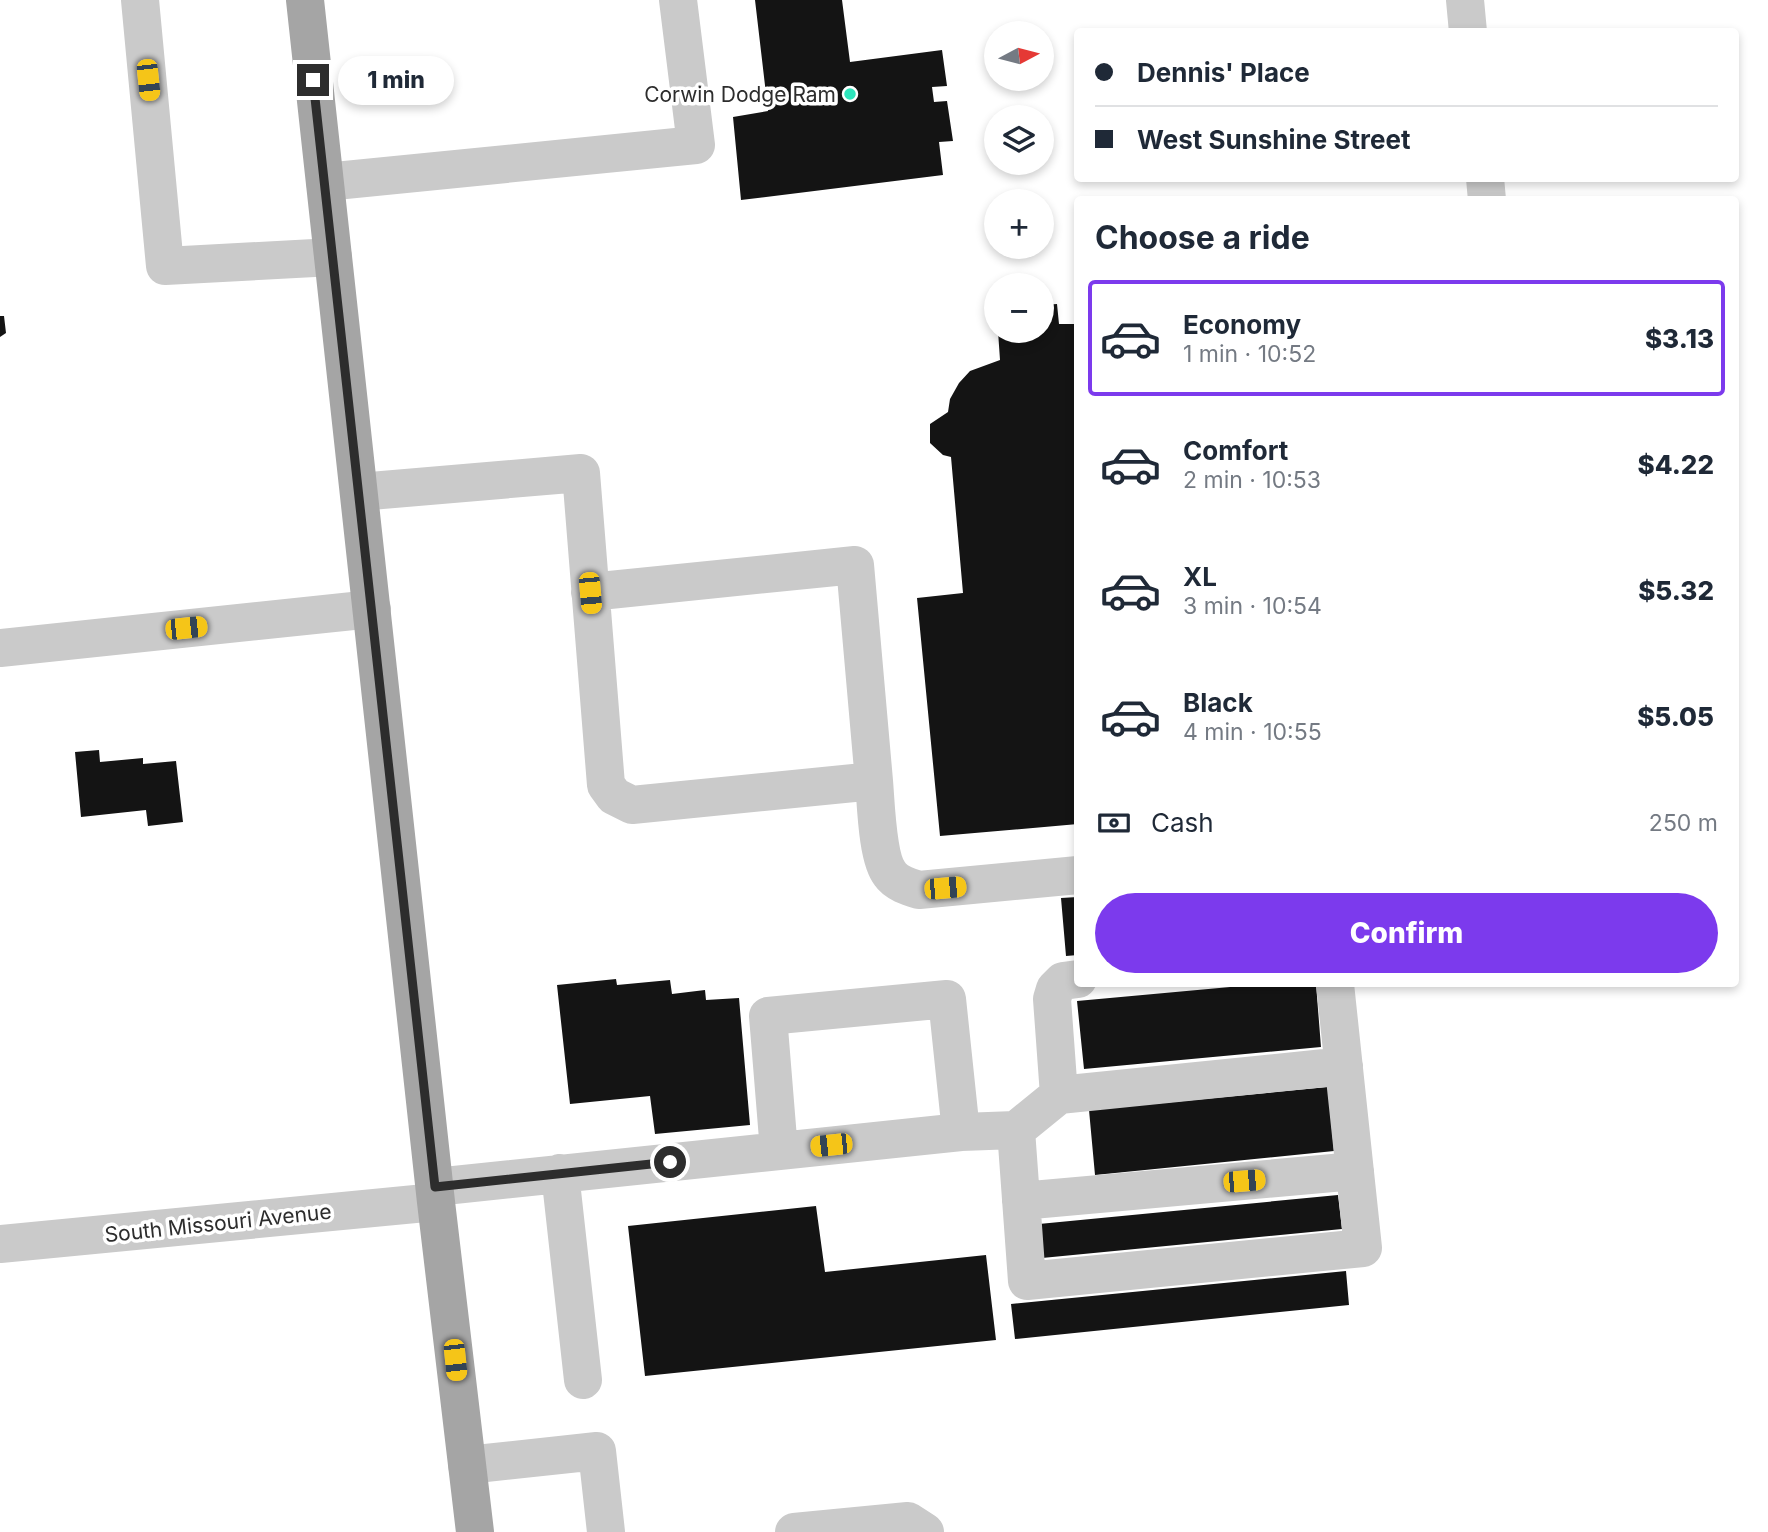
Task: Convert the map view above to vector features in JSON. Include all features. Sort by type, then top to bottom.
[{"type":"main road","points":[[312,1],[325,182],[475,1532]]},
{"type":"street","points":[[140,0],[165,266],[333,257]]},
{"type":"street","points":[[325,182],[696,145],[678,0]]},
{"type":"street","points":[[1465,0],[1468,28]]},
{"type":"street","points":[[359,492],[581,473],[606,786],[614,796],[632,805],[874,781]]},
{"type":"street","points":[[590,593],[855,565],[882,855],[890,874],[902,884],[919,890],[1074,875]]},
{"type":"street","points":[[0,648],[372,609]]},
{"type":"street","points":[[1059,1094],[1052,999],[1055,989],[1063,981],[1074,980]]},
{"type":"street","points":[[1335,987],[1363,1248],[1027,1281],[1016,1130],[1059,1094],[1343,1066]]},
{"type":"street","points":[[779,1151],[768,1016],[947,999],[961,1132]]},
{"type":"street","name":"South Missouri Avenue","points":[[0,1244],[436,1194],[560,1173],[961,1132],[1016,1130]]},
{"type":"street","points":[[1021,1200],[1355,1171]]},
{"type":"street","points":[[560,1173],[583,1380]]},
{"type":"street","points":[[467,1465],[597,1451],[606,1532]]},
{"type":"street","points":[[794,1532],[908,1521],[925,1532]]},
{"type":"building","name":"Corwin Dodge Ram","points":[[755,0],[842,0],[850,62],[942,50],[947,86],[932,87],[934,102],[947,101],[953,141],[939,142],[943,175],[741,200],[733,117],[768,111]]},
{"type":"building","points":[[1054,304],[1057,304],[1059,324],[1074,324],[1074,824],[940,836],[917,598],[963,593],[951,457],[943,455],[930,443],[930,424],[948,412],[950,399],[970,371],[1000,360],[999,343],[1054,343]]},
{"type":"building","points":[[0,316],[4,316],[6,333],[0,337]]},
{"type":"building","points":[[99,750],[100,762],[143,758],[143,764],[176,761],[183,822],[148,826],[146,810],[81,817],[75,752]]},
{"type":"building","points":[[1074,897],[1074,955],[1066,956],[1061,898]]},
{"type":"building","points":[[616,979],[617,985],[670,980],[672,994],[705,990],[706,1000],[739,998],[750,1125],[655,1134],[650,1096],[570,1104],[557,985]]},
{"type":"building","points":[[1230,987],[1316,987],[1321,1047],[1084,1069],[1077,1001]]},
{"type":"building","points":[[1328,1087],[1334,1151],[1095,1175],[1089,1110]]},
{"type":"building","points":[[1338,1195],[1342,1229],[1042,1258],[1039,1224]]},
{"type":"building","points":[[816,1206],[825,1272],[986,1255],[996,1340],[645,1376],[628,1226]]},
{"type":"building","points":[[1346,1271],[1349,1305],[1015,1339],[1011,1304]]},
{"type":"place","name":"Corwin Dodge Ram","points":[[850,94]]},
{"type":"route","points":[[313,80],[435,1187],[670,1162]]}]
